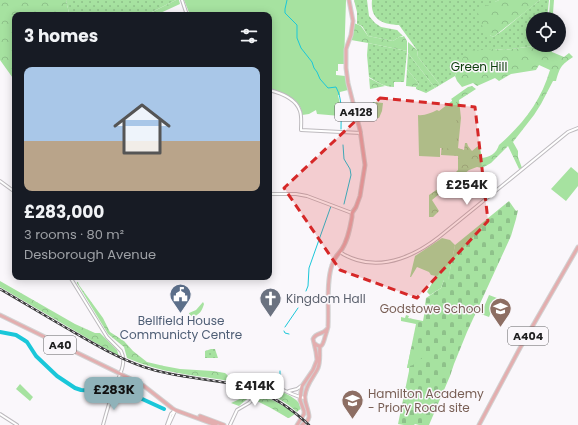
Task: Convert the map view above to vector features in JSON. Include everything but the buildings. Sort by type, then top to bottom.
[{"type":"main road","name":"A4128","points":[[325,338],[328,320],[329,276],[332,263],[347,239],[352,213],[360,196],[364,171],[361,133],[348,83],[346,68],[346,49],[353,26],[349,0]]},
{"type":"main road","name":"A404","points":[[479,425],[520,348],[578,247]]},
{"type":"main road","name":"A40","points":[[0,315],[144,386],[175,410],[216,425]]},
{"type":"main road","points":[[297,425],[304,412],[300,398],[304,382],[316,363],[317,355],[313,341],[314,337],[324,333],[327,330]]},
{"type":"main road","points":[[302,425],[309,418],[309,413],[305,403],[307,386],[318,369],[320,363],[320,346],[324,343],[325,338],[319,334]]},
{"type":"main road","points":[[314,343],[317,346],[320,346]]},
{"type":"main road","name":"A40","points":[[175,410],[224,425]]},
{"type":"street","points":[[182,0],[186,12]]},
{"type":"street","points":[[272,91],[287,96],[296,103],[300,111],[301,130],[361,133]]},
{"type":"street","points":[[340,252],[370,263],[403,258],[417,252],[439,238],[568,132],[578,128]]},
{"type":"street","points":[[0,182],[12,190]]},
{"type":"street","points":[[272,194],[307,196],[352,213]]},
{"type":"street","points":[[72,280],[107,337],[121,350],[124,359],[121,374],[102,425]]},
{"type":"street","points":[[230,425],[237,410],[253,399],[261,378],[265,376],[278,388],[300,398],[305,398]]},
{"type":"street","points":[[288,392],[300,388],[304,382]]},
{"type":"street","points":[[168,425],[171,414],[175,410]]},
{"type":"street","points":[[0,414],[17,425]]},
{"type":"highlighted area","points":[[380,98],[475,107],[488,221],[417,298],[340,270],[284,188]]},
{"type":"green space","points":[[0,0],[66,0],[69,12],[12,12],[12,77],[0,60]]},
{"type":"green space","points":[[66,0],[176,0],[152,12],[69,12]]},
{"type":"green space","points":[[176,0],[179,0],[180,4],[163,12],[152,12]]},
{"type":"green space","points":[[184,0],[346,0],[344,64],[338,64],[338,71],[336,71],[336,75],[345,76],[348,90],[340,92],[340,95],[338,95],[340,116],[317,114],[316,110],[309,114],[302,115],[299,104],[295,100],[272,89],[272,12],[189,12]]},
{"type":"green space","points":[[354,0],[367,0],[369,16],[375,23],[381,27],[397,30],[403,36],[393,41],[368,36],[362,26],[357,24],[357,12]]},
{"type":"green space","points":[[372,0],[499,0],[495,2],[490,35],[493,37],[540,0],[549,0],[548,12],[526,12],[526,47],[504,50],[494,49],[458,69],[455,76],[440,85],[418,57],[417,50],[399,25],[379,20],[375,16],[372,7]]},
{"type":"green space","points":[[499,0],[540,0],[496,35],[493,37],[490,35],[486,37],[477,10]]},
{"type":"green space","points":[[550,0],[554,0],[553,12],[549,12]]},
{"type":"green space","points":[[354,23],[361,26],[368,36],[393,41],[404,36],[407,41],[407,51],[351,40]]},
{"type":"green space","points":[[408,42],[417,50],[418,57],[440,85],[435,88],[408,53]]},
{"type":"green space","points":[[368,43],[407,51],[404,82],[394,82],[394,87],[391,87],[381,84],[369,77],[367,55]]},
{"type":"green space","name":"Green Hill","points":[[526,47],[526,52],[552,52],[564,57],[569,53],[573,57],[562,67],[556,81],[553,81],[534,115],[513,142],[518,151],[518,157],[522,168],[519,169],[508,146],[491,163],[482,168],[477,167],[469,170],[432,200],[439,211],[433,217],[429,217],[429,195],[442,186],[458,170],[458,156],[441,155],[442,140],[452,108],[451,99],[468,87],[472,86],[476,89],[459,100],[461,118],[458,148],[464,150],[465,143],[467,143],[472,151],[478,146],[480,147],[482,158],[488,157],[494,153],[499,145],[516,129],[542,92],[550,70],[539,65],[536,70],[511,74],[499,81],[495,78],[477,86],[473,83],[462,87],[457,81],[455,76],[465,53],[470,51],[494,49],[504,50]]},
{"type":"green space","points":[[408,53],[435,88],[426,93],[416,89],[419,84],[407,69]]},
{"type":"green space","points":[[407,69],[419,84],[416,87],[406,86]]},
{"type":"green space","points":[[369,78],[385,86],[370,89]]},
{"type":"green space","points":[[456,100],[457,149],[440,148],[440,157],[419,156],[418,115],[425,115],[437,110],[439,111],[452,101]]},
{"type":"green space","points":[[373,102],[383,103],[379,118],[372,117]]},
{"type":"green space","points":[[571,167],[578,173],[578,186],[566,201],[551,189]]},
{"type":"green space","points":[[509,201],[516,211],[518,210],[511,236],[467,332],[429,425],[398,424],[409,371],[409,368],[407,368],[416,324],[401,321],[401,317],[405,318],[406,315],[409,316],[408,318],[423,321],[426,298],[441,288],[444,280],[448,280],[455,245]]},
{"type":"green space","points":[[442,238],[450,240],[455,245],[448,281],[444,280],[441,288],[430,295],[427,292],[436,276],[431,275],[429,272],[417,267],[410,277],[415,256]]},
{"type":"green space","points":[[0,281],[75,324],[95,333],[100,333],[117,350],[119,356],[0,287]]},
{"type":"green space","points":[[77,282],[103,318],[110,332],[124,341],[133,351],[147,362],[180,369],[225,373],[233,380],[241,383],[243,380],[256,383],[255,388],[227,381],[165,370],[127,358],[124,347],[108,334]]},
{"type":"green space","points":[[489,295],[497,298],[489,317],[481,314]]},
{"type":"green space","points":[[203,302],[204,304],[199,314],[193,317],[189,314],[196,310]]},
{"type":"green space","points":[[215,349],[218,358],[205,358],[205,351]]},
{"type":"green space","points":[[411,349],[424,351],[423,357],[407,368]]},
{"type":"green space","points":[[20,384],[33,397],[30,401],[16,389]]},
{"type":"green space","points":[[266,384],[284,392],[296,400],[301,409],[297,412],[279,399],[259,389],[260,385]]},
{"type":"green space","points":[[238,387],[268,398],[295,414],[288,418],[257,401],[255,399],[256,395],[253,394],[239,406],[231,403],[242,398],[238,398]]},
{"type":"waterway","points":[[287,0],[285,13],[297,25],[297,38],[301,48],[312,62],[320,79],[328,88],[336,87],[340,97],[341,129]]},
{"type":"waterway","points":[[343,145],[344,159],[350,169],[351,175],[344,204]]},
{"type":"waterway","points":[[306,291],[308,286],[309,268],[331,206]]},
{"type":"waterway","points":[[285,327],[298,308]]},
{"type":"waterway","points":[[284,331],[285,333],[289,334]]},
{"type":"waterway","points":[[0,332],[16,335],[27,342],[36,356],[57,376],[75,388],[81,390],[127,392],[164,409]]},
{"type":"waterway","points":[[280,371],[280,376]]},
{"type":"waterway","points":[[273,381],[277,378]]},
{"type":"railway","points":[[0,289],[112,354],[144,367],[166,373],[244,386],[274,399],[309,425]]},
{"type":"place","name":"Bellfield House Communicty Centre","points":[[181,314]]},
{"type":"place","name":"Kingdom Hall","points":[[270,318]]},
{"type":"place","name":"Godstowe School","points":[[500,328]]},
{"type":"place","name":"Hamilton Academy - Priory Road site","points":[[353,420]]}]
